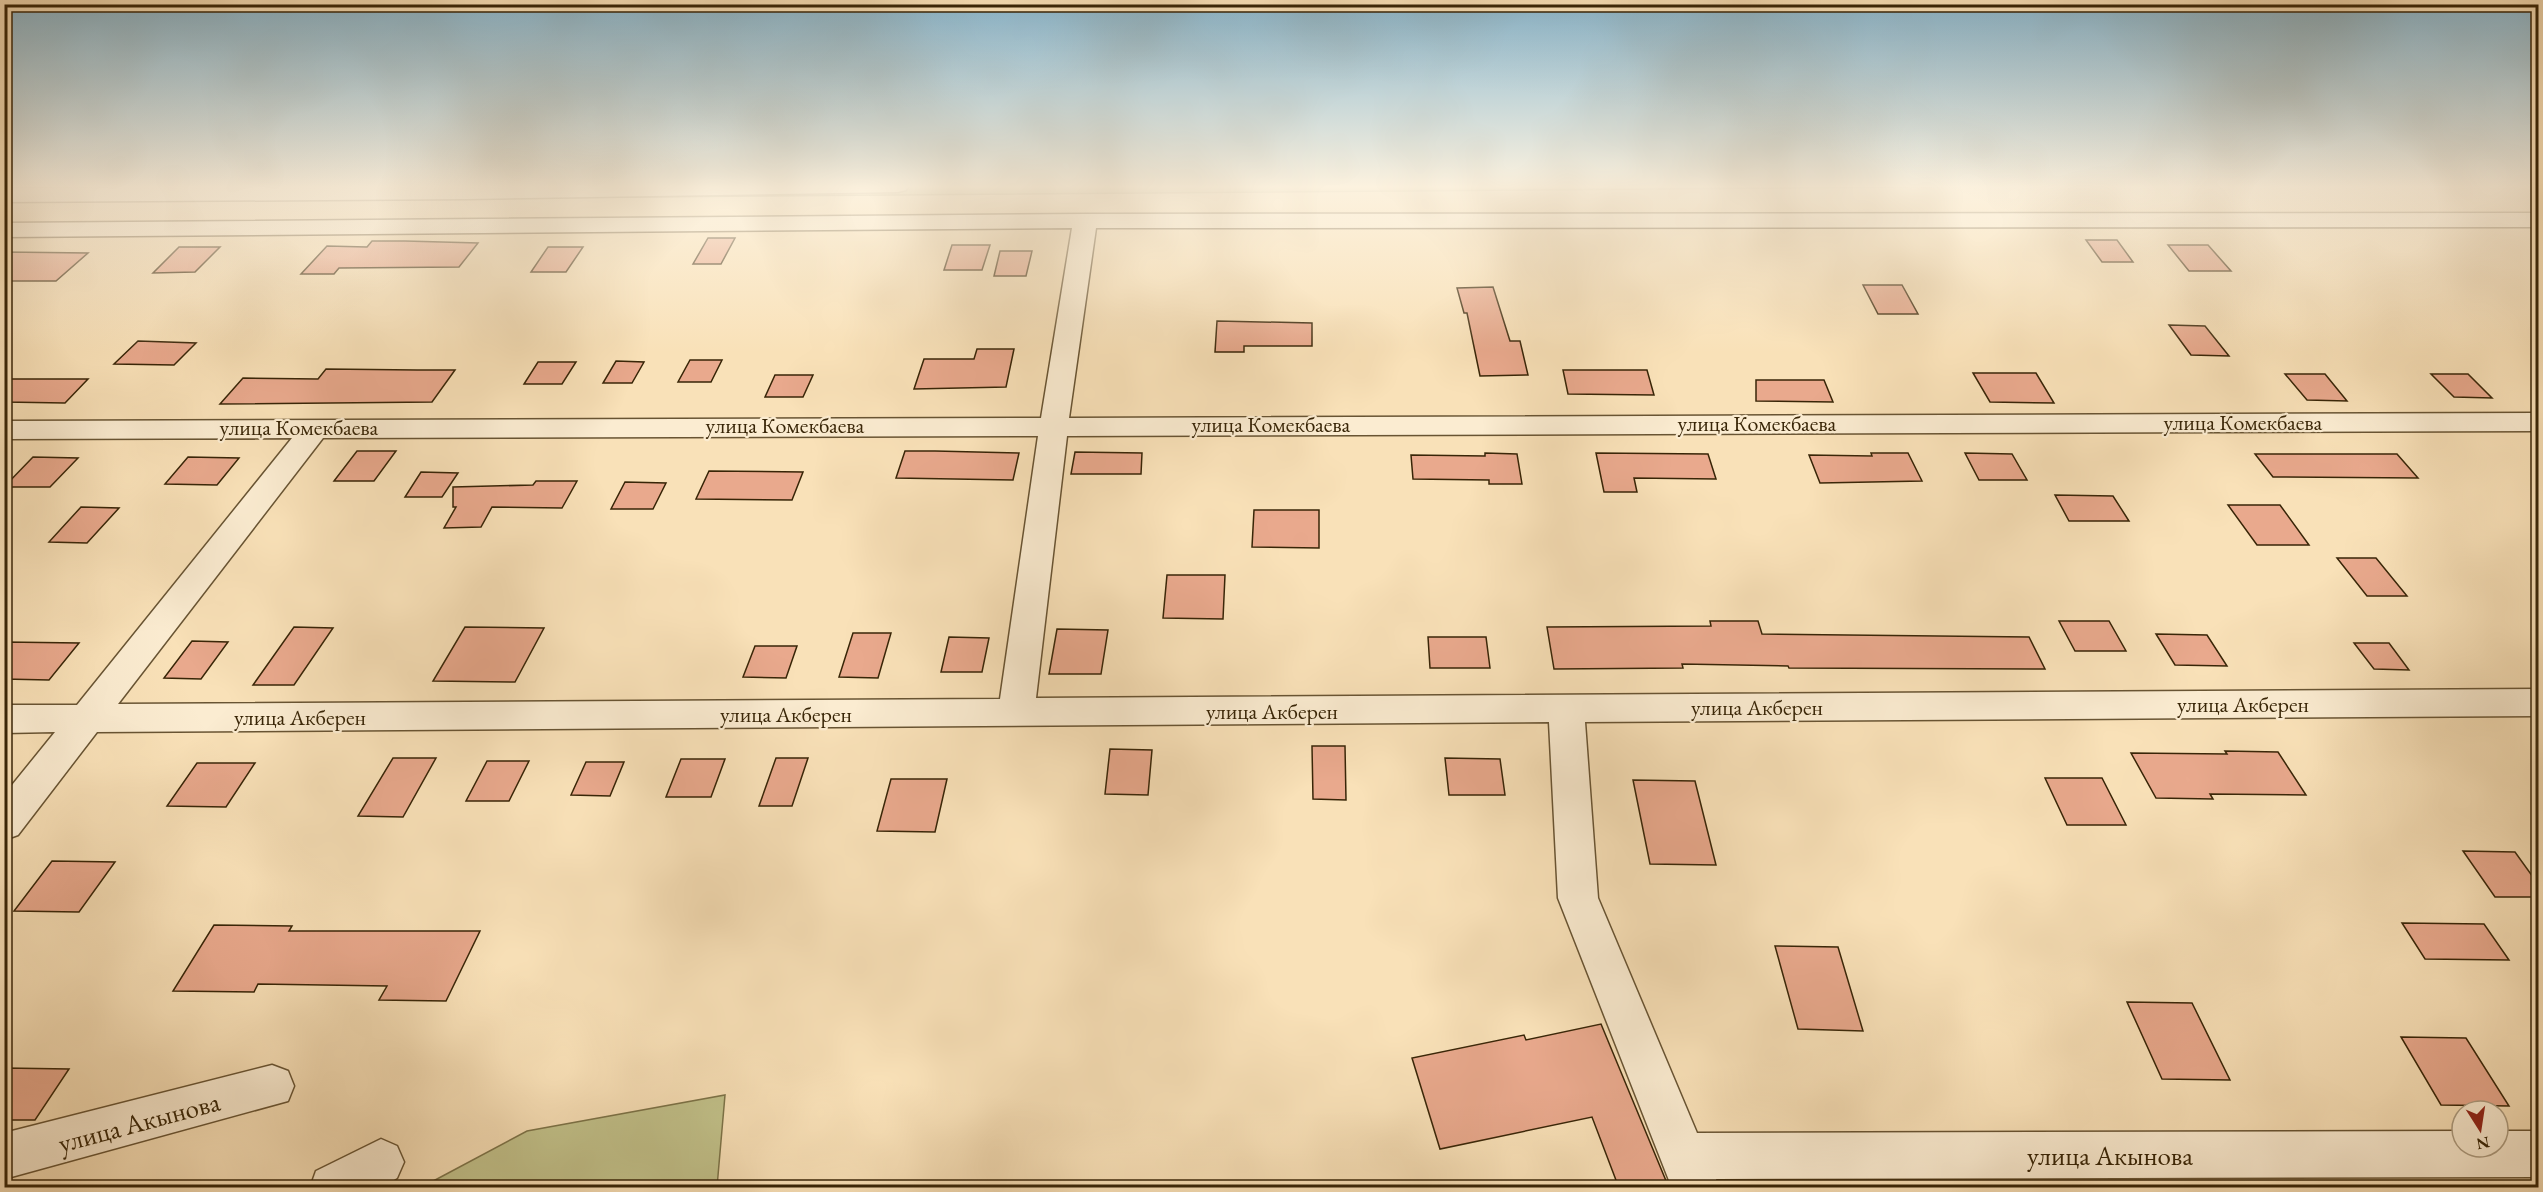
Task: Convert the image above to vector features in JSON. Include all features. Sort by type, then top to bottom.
[{"type":"street","points":[[1016,712],[1054,424],[1082,241]]},
{"type":"street","name":"улица Комекбаева","points":[[4,430],[1054,424],[2538,422]]},
{"type":"street","points":[[4,824],[316,427]]},
{"type":"street","name":"улица Акберен","points":[[4,719],[2538,702]]},
{"type":"street","points":[[1566,709],[1578,898],[1689,1172]]},
{"type":"street","name":"улица Акынова","points":[[4,1156],[16,1155],[272,1086]]},
{"type":"street","name":"улица Акынова","points":[[1689,1172],[2538,1154]]},
{"type":"street","points":[[333,1188],[381,1162]]},
{"type":"green space","points":[[725,1095],[717,1187],[422,1187],[527,1131]]},
{"type":"building","points":[[372,241],[478,243],[459,267],[339,268],[334,274],[301,274],[327,246],[367,247]]},
{"type":"building","points":[[706,241],[734,241],[721,264],[693,264]]},
{"type":"building","points":[[2086,241],[2117,241],[2133,262],[2102,262]]},
{"type":"building","points":[[952,245],[990,245],[982,270],[944,270]]},
{"type":"building","points":[[2168,245],[2208,245],[2231,271],[2189,271]]},
{"type":"building","points":[[179,247],[220,247],[195,272],[153,273]]},
{"type":"building","points":[[548,247],[583,247],[566,272],[531,272]]},
{"type":"building","points":[[1000,251],[1032,251],[1026,276],[994,276]]},
{"type":"building","points":[[4,252],[88,253],[56,281],[4,281]]},
{"type":"building","points":[[1863,285],[1902,285],[1918,314],[1878,314]]},
{"type":"building","points":[[1493,287],[1510,341],[1520,341],[1528,375],[1480,376],[1467,313],[1464,313],[1457,288]]},
{"type":"building","points":[[1217,321],[1312,323],[1312,346],[1244,346],[1244,352],[1215,352]]},
{"type":"building","points":[[2169,325],[2205,326],[2229,356],[2191,355]]},
{"type":"building","points":[[138,341],[196,343],[174,365],[114,364]]},
{"type":"building","points":[[977,349],[1014,349],[1006,387],[914,389],[924,359],[974,359]]},
{"type":"building","points":[[690,360],[722,360],[711,382],[678,382]]},
{"type":"building","points":[[616,361],[644,362],[632,383],[603,383]]},
{"type":"building","points":[[538,362],[576,362],[562,384],[524,384]]},
{"type":"building","points":[[326,369],[455,370],[432,402],[220,404],[243,378],[318,379]]},
{"type":"building","points":[[1563,370],[1647,370],[1654,395],[1568,394]]},
{"type":"building","points":[[1973,373],[2036,373],[2054,403],[1990,402]]},
{"type":"building","points":[[2285,374],[2325,374],[2347,401],[2307,400]]},
{"type":"building","points":[[2431,374],[2468,374],[2492,398],[2454,397]]},
{"type":"building","points":[[775,375],[813,375],[803,397],[765,397]]},
{"type":"building","points":[[4,379],[88,379],[65,403],[4,402]]},
{"type":"building","points":[[1756,380],[1824,380],[1833,402],[1756,401]]},
{"type":"building","points":[[357,451],[396,451],[374,481],[334,481]]},
{"type":"building","points":[[905,451],[1019,453],[1013,480],[896,478]]},
{"type":"building","points":[[1075,452],[1142,453],[1141,474],[1071,474]]},
{"type":"building","points":[[1485,453],[1517,454],[1522,484],[1489,484],[1489,480],[1413,479],[1411,455],[1485,456]]},
{"type":"building","points":[[1596,453],[1708,454],[1716,479],[1634,478],[1637,492],[1604,492]]},
{"type":"building","points":[[1871,453],[1908,453],[1922,481],[1820,483],[1809,455],[1872,456]]},
{"type":"building","points":[[1965,453],[2012,454],[2027,480],[1979,480]]},
{"type":"building","points":[[2255,454],[2397,454],[2418,478],[2273,477]]},
{"type":"building","points":[[33,457],[78,458],[50,487],[4,487]]},
{"type":"building","points":[[188,457],[239,458],[217,485],[165,484]]},
{"type":"building","points":[[709,471],[803,472],[792,500],[696,499]]},
{"type":"building","points":[[421,472],[458,473],[442,497],[405,497]]},
{"type":"building","points":[[536,481],[577,481],[562,508],[492,507],[481,527],[444,528],[456,507],[453,507],[453,487],[533,485]]},
{"type":"building","points":[[625,482],[666,483],[653,509],[611,509]]},
{"type":"building","points":[[2055,495],[2113,496],[2129,521],[2069,521]]},
{"type":"building","points":[[2228,505],[2280,505],[2309,545],[2257,545]]},
{"type":"building","points":[[81,507],[119,508],[87,543],[49,542]]},
{"type":"building","points":[[1254,510],[1319,510],[1319,548],[1252,547]]},
{"type":"building","points":[[2337,558],[2376,558],[2407,596],[2367,596]]},
{"type":"building","points":[[1167,575],[1225,575],[1223,619],[1163,618]]},
{"type":"building","points":[[1710,621],[1758,621],[1762,634],[2029,637],[2045,669],[1789,668],[1788,666],[1682,664],[1683,668],[1554,669],[1547,627],[1711,626]]},
{"type":"building","points":[[2059,621],[2109,621],[2126,651],[2075,651]]},
{"type":"building","points":[[294,627],[333,628],[294,685],[253,685]]},
{"type":"building","points":[[465,627],[544,628],[515,682],[433,681]]},
{"type":"building","points":[[1057,629],[1108,630],[1101,674],[1049,674]]},
{"type":"building","points":[[853,633],[891,633],[878,678],[839,677]]},
{"type":"building","points":[[2156,634],[2207,635],[2227,666],[2175,665]]},
{"type":"building","points":[[949,637],[989,638],[982,672],[941,672]]},
{"type":"building","points":[[1428,637],[1486,637],[1490,668],[1430,668]]},
{"type":"building","points":[[192,641],[228,642],[201,679],[164,678]]},
{"type":"building","points":[[4,642],[79,643],[49,680],[4,679]]},
{"type":"building","points":[[2354,643],[2389,643],[2409,670],[2374,669]]},
{"type":"building","points":[[755,646],[797,646],[786,678],[743,677]]},
{"type":"building","points":[[1312,746],[1345,746],[1346,800],[1313,799]]},
{"type":"building","points":[[1110,749],[1152,750],[1148,795],[1105,794]]},
{"type":"building","points":[[2225,751],[2278,752],[2306,795],[2210,794],[2213,799],[2156,798],[2131,753],[2227,754]]},
{"type":"building","points":[[393,758],[436,758],[403,817],[358,816]]},
{"type":"building","points":[[776,758],[808,758],[792,806],[759,806]]},
{"type":"building","points":[[1445,758],[1500,759],[1505,795],[1449,795]]},
{"type":"building","points":[[681,759],[725,759],[711,797],[666,797]]},
{"type":"building","points":[[487,761],[529,761],[509,801],[466,801]]},
{"type":"building","points":[[586,762],[624,762],[610,796],[571,795]]},
{"type":"building","points":[[197,763],[255,763],[226,807],[167,806]]},
{"type":"building","points":[[2045,778],[2102,778],[2126,825],[2067,825]]},
{"type":"building","points":[[891,779],[947,779],[935,832],[877,831]]},
{"type":"building","points":[[1633,780],[1695,781],[1716,865],[1650,864]]},
{"type":"building","points":[[2463,851],[2515,852],[2538,884],[2538,897],[2495,897]]},
{"type":"building","points":[[52,861],[115,862],[79,912],[14,911]]},
{"type":"building","points":[[2402,923],[2484,924],[2509,960],[2425,959]]},
{"type":"building","points":[[214,925],[292,926],[289,931],[480,931],[446,1001],[379,1000],[387,986],[258,984],[254,992],[173,991]]},
{"type":"building","points":[[1775,946],[1838,947],[1863,1031],[1798,1029]]},
{"type":"building","points":[[2127,1002],[2192,1003],[2230,1080],[2162,1079]]},
{"type":"building","points":[[1601,1024],[1669,1188],[1619,1188],[1592,1117],[1440,1149],[1412,1058],[1524,1035],[1526,1040]]},
{"type":"building","points":[[2401,1037],[2466,1038],[2505,1099],[2450,1099],[2450,1105],[2441,1105]]},
{"type":"building","points":[[4,1068],[69,1069],[35,1120],[4,1120]]}]
